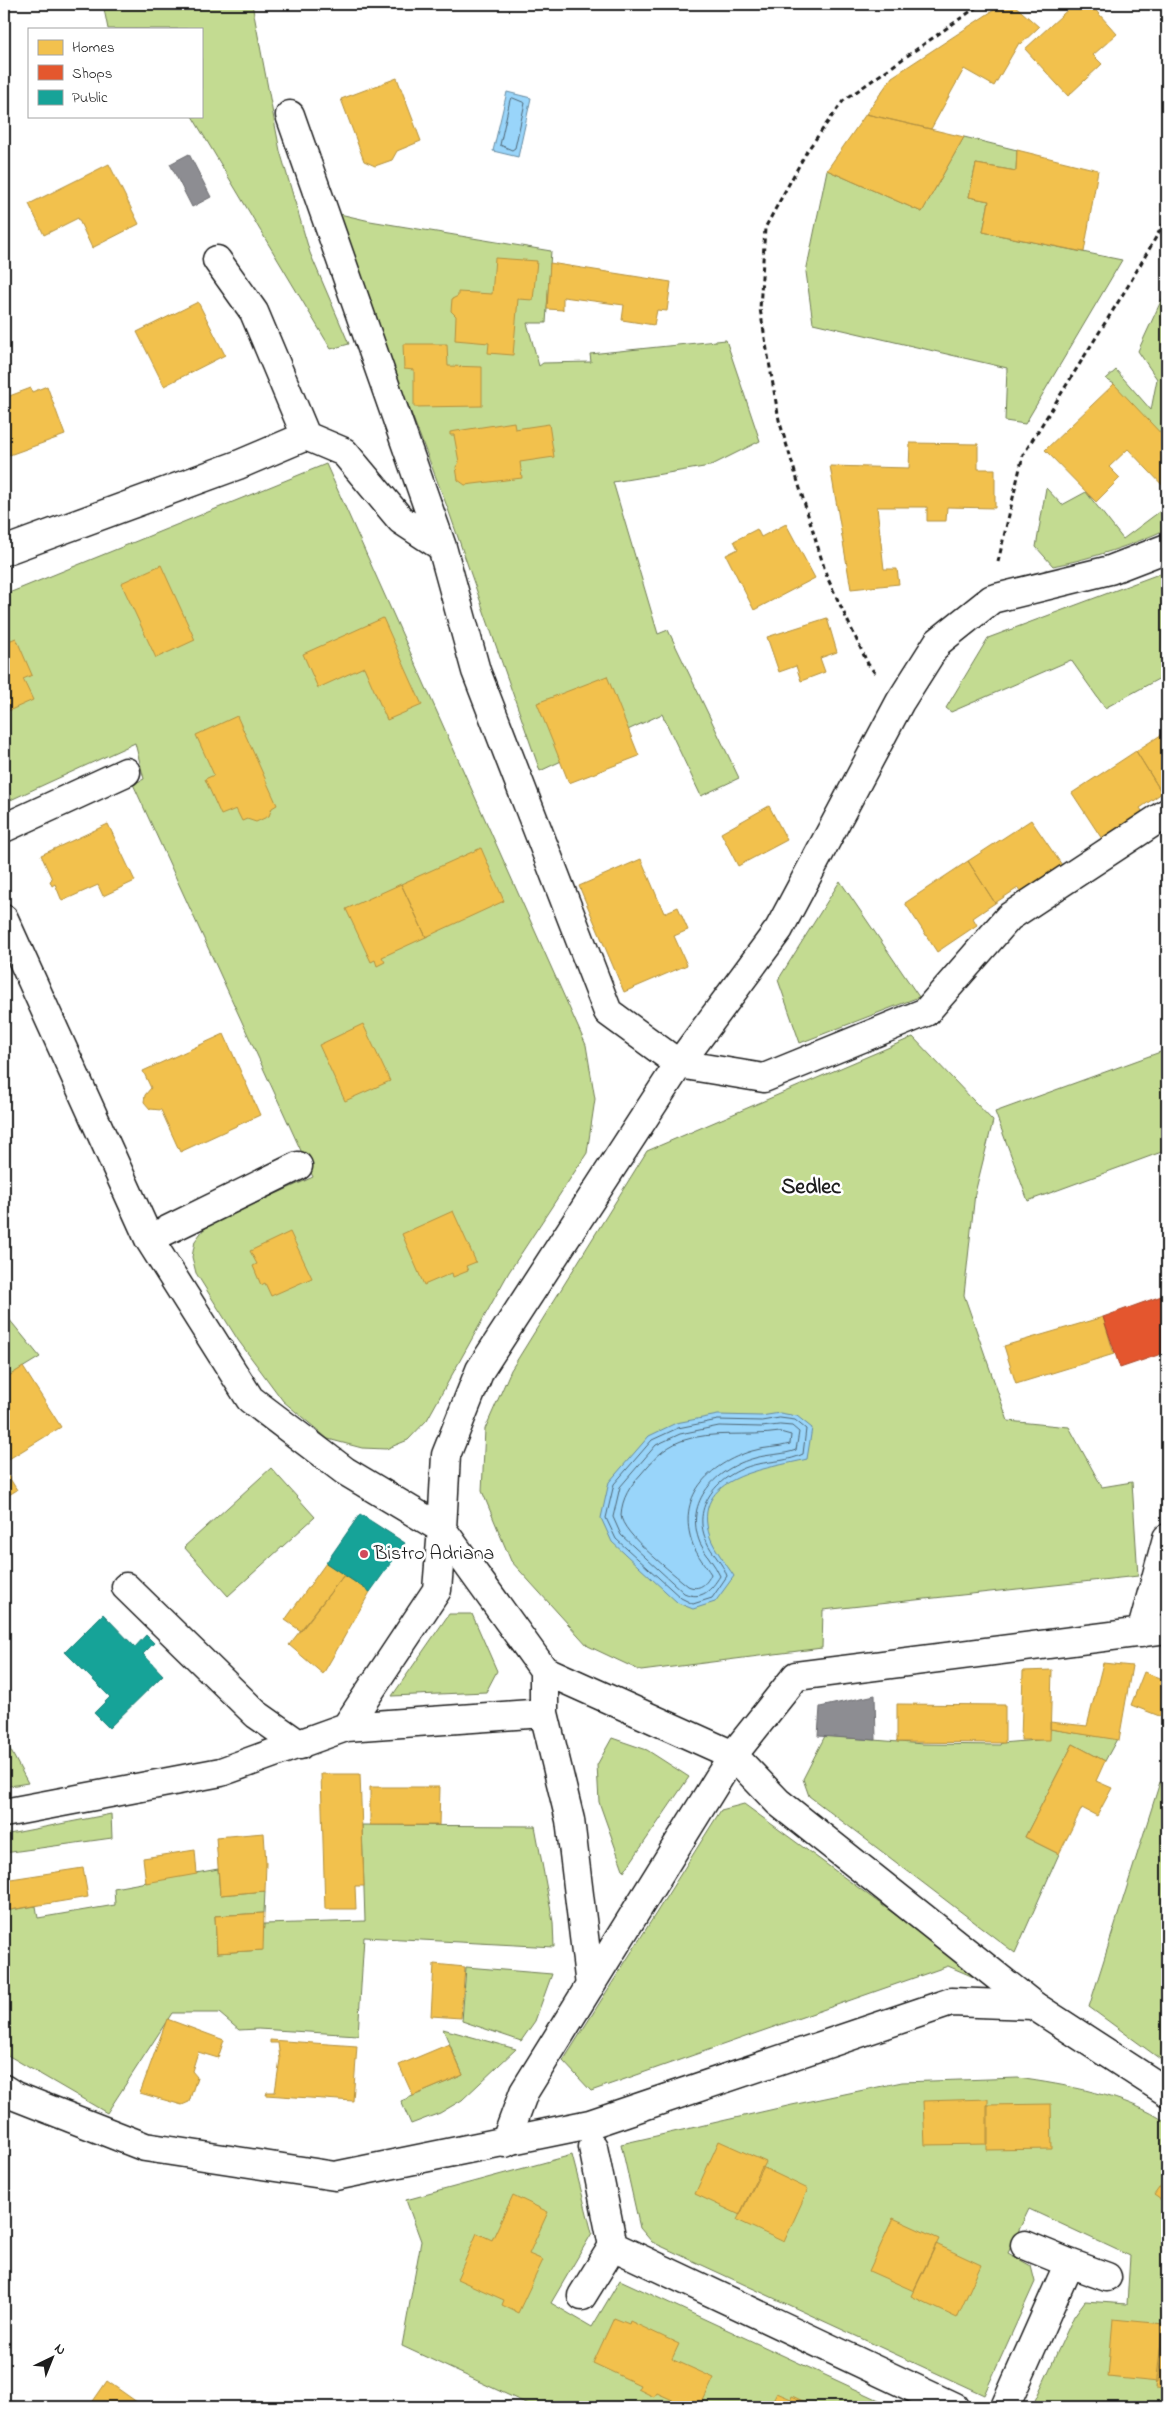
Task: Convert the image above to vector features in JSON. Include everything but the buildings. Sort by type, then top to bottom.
[{"type":"street","points":[[290,115],[442,547],[476,671],[608,1012],[679,1064],[764,1078],[926,1012],[1009,917],[1167,813]]},
{"type":"street","points":[[217,260],[254,312],[306,436],[344,452],[401,520],[442,547]]},
{"type":"street","points":[[4,551],[238,465],[306,436]]},
{"type":"street","points":[[346,1727],[437,1590],[446,1455],[480,1370],[679,1064],[780,929],[900,702],[938,642],[992,599],[1110,570],[1167,548]]},
{"type":"street","points":[[4,828],[126,772]]},
{"type":"street","points":[[4,919],[148,1239],[250,1399],[345,1471],[442,1529],[544,1670],[733,1755],[778,1802],[1033,2005],[1167,2092]]},
{"type":"street","points":[[148,1239],[298,1166]]},
{"type":"street","points":[[506,2142],[524,2092],[733,1755],[796,1676],[1154,1631],[1167,1538]]},
{"type":"street","points":[[126,1587],[256,1714],[300,1745]]},
{"type":"street","points":[[544,1670],[544,1713],[570,1820],[590,1986]]},
{"type":"street","points":[[4,1813],[221,1772],[346,1727],[544,1713]]},
{"type":"street","points":[[4,2089],[15,2096],[145,2147],[335,2176],[590,2124],[951,2002],[1033,2005]]},
{"type":"street","points":[[582,2296],[613,2246],[593,2147]]},
{"type":"street","points":[[1025,2245],[1107,2277]]},
{"type":"street","points":[[613,2246],[954,2407]]},
{"type":"street","points":[[1005,2407],[1069,2263]]},
{"type":"path","points":[[900,702],[868,664],[827,578],[779,420],[760,310],[766,228],[807,151],[843,101],[981,4]]},
{"type":"path","points":[[992,599],[996,572],[1023,455],[1128,286],[1167,218]]},
{"type":"green space","points":[[103,4],[252,4],[280,151],[310,253],[349,344],[331,349],[193,118],[202,118],[202,28],[108,28]]},
{"type":"green space","points":[[964,137],[1017,150],[1016,171],[976,164],[969,197],[989,201],[983,232],[1122,260],[1025,424],[1005,421],[1007,368],[813,323],[806,272],[827,170],[922,212]]},
{"type":"green space","points":[[331,212],[370,221],[551,251],[546,323],[527,323],[539,366],[543,363],[591,362],[590,354],[726,340],[760,441],[710,466],[613,482],[658,634],[668,630],[739,778],[701,796],[662,714],[540,771],[448,509],[410,410],[335,234]]},
{"type":"green space","points":[[1167,288],[1167,458],[1131,417],[1114,384],[1106,379],[1116,370],[1151,410],[1157,379],[1138,351]]},
{"type":"green space","points":[[326,464],[586,1045],[595,1099],[587,1153],[509,1272],[427,1420],[408,1440],[386,1449],[362,1448],[328,1439],[283,1401],[238,1340],[196,1273],[192,1257],[195,1241],[203,1230],[214,1222],[313,1177],[133,784],[144,779],[135,743],[4,803],[4,595]]},
{"type":"green space","points":[[1046,488],[1062,505],[1086,492],[1123,539],[1167,506],[1167,529],[1111,551],[1053,566],[1036,547]]},
{"type":"green space","points":[[1167,571],[1167,673],[1162,677],[1105,708],[1071,660],[951,712],[946,708],[988,638]]},
{"type":"green space","points":[[840,881],[919,997],[800,1043],[778,980]]},
{"type":"green space","points":[[913,1037],[993,1121],[975,1193],[964,1295],[1008,1421],[1069,1427],[1102,1487],[1132,1482],[1138,1576],[823,1610],[822,1648],[641,1671],[588,1646],[511,1561],[482,1491],[485,1429],[511,1370],[647,1151]]},
{"type":"green space","points":[[1163,1051],[1167,1062],[1167,1150],[1028,1201],[995,1112]]},
{"type":"green space","points":[[4,1313],[40,1357],[4,1379]]},
{"type":"green space","points":[[271,1468],[315,1517],[228,1596],[184,1547]]},
{"type":"green space","points":[[449,1614],[472,1614],[497,1671],[486,1692],[392,1696]]},
{"type":"green space","points":[[1050,1729],[1117,1739],[1105,1761],[1073,1744],[1025,1837],[1059,1854],[1015,1953],[809,1796],[803,1779],[825,1736],[923,1744],[1000,1745],[1001,1743],[1049,1739]]},
{"type":"green space","points":[[4,1738],[28,1783],[4,1787]]},
{"type":"green space","points":[[612,1738],[647,1750],[689,1777],[624,1872],[599,1802],[597,1765]]},
{"type":"green space","points":[[1160,1782],[1167,1786],[1167,2064],[1089,2007]]},
{"type":"green space","points":[[744,1804],[990,1984],[948,1966],[591,2091],[563,2061],[721,1810]]},
{"type":"green space","points":[[111,1814],[112,1838],[4,1853],[4,1835]]},
{"type":"green space","points":[[362,1825],[535,1826],[553,1922],[554,1947],[364,1937],[358,2035],[258,2029],[239,2030],[219,2013],[172,2013],[107,2113],[4,2053],[4,1911],[36,1906],[38,1918],[115,1905],[114,1888],[218,1869],[220,1895],[265,1891],[264,1913],[215,1916],[217,1953],[262,1950],[264,1924],[365,1921]]},
{"type":"green space","points":[[466,1967],[552,1974],[535,2021],[521,2041],[462,2021]]},
{"type":"green space","points":[[443,2029],[516,2049],[462,2100],[440,2113],[411,2124],[401,2101],[463,2075]]},
{"type":"green space","points":[[1018,2078],[1076,2088],[1115,2098],[1151,2113],[1167,2123],[1167,2407],[1032,2407],[1074,2316],[1085,2301],[1127,2304],[1130,2256],[1029,2209],[1008,2253],[1031,2266],[1035,2282],[984,2395],[652,2242],[640,2228],[621,2144],[902,2082]]},
{"type":"green space","points":[[572,2155],[592,2233],[551,2303],[592,2327],[620,2280],[894,2407],[534,2407],[402,2346],[421,2241],[406,2200]]},
{"type":"water","points":[[507,92],[531,98],[518,157],[493,151]]},
{"type":"water","points":[[780,1413],[797,1416],[812,1428],[807,1459],[736,1478],[721,1488],[711,1500],[707,1516],[710,1537],[734,1576],[715,1602],[693,1609],[678,1603],[612,1542],[601,1518],[609,1482],[649,1436],[676,1423],[718,1415],[761,1416]]},
{"type":"place","name":"Bistro Adriana","points":[[364,1554]]},
{"type":"district","name":"Sedlec","points":[[811,1188]]}]
